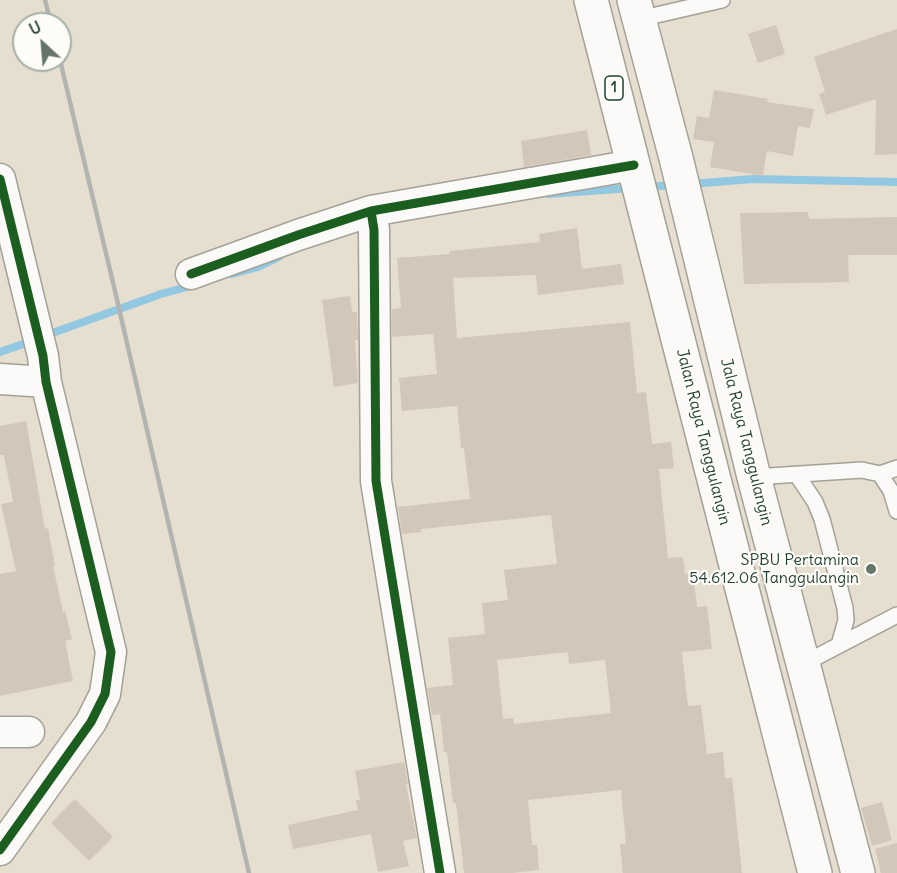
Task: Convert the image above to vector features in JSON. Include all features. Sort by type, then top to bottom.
[{"type":"highway","name":"Jalan Raya Tanggulangin","points":[[591,0],[815,873]]},
{"type":"highway","name":"Jala Raya Tanggulangin","points":[[636,10],[676,158],[754,477],[858,873]]},
{"type":"street","points":[[190,274],[298,235],[372,223],[635,171]]},
{"type":"street","points":[[0,179],[4,211],[30,303],[111,652],[105,694],[91,722],[0,850]]},
{"type":"street","points":[[372,223],[376,481],[440,873]]},
{"type":"street","points":[[0,379],[45,369]]},
{"type":"lane","points":[[636,10],[722,0]]},
{"type":"lane","points":[[754,477],[862,470],[879,474],[897,468]]},
{"type":"lane","points":[[879,474],[891,491],[897,511]]},
{"type":"lane","points":[[797,475],[815,502],[822,519],[845,608],[846,620],[839,645]]},
{"type":"lane","points":[[803,664],[897,615]]},
{"type":"building","points":[[776,25],[785,54],[758,63],[748,34]]},
{"type":"building","points":[[897,29],[897,154],[875,155],[876,99],[826,115],[819,94],[825,92],[814,57]]},
{"type":"building","points":[[714,90],[768,99],[767,102],[814,109],[810,128],[798,126],[793,156],[767,151],[763,176],[710,167],[714,142],[693,139],[697,116],[709,118]]},
{"type":"building","points":[[587,130],[591,155],[524,167],[521,141]]},
{"type":"building","points":[[808,212],[809,219],[897,217],[897,255],[848,255],[849,282],[744,284],[740,213]]},
{"type":"building","points":[[577,228],[582,269],[621,264],[624,284],[538,295],[536,275],[453,278],[457,338],[630,322],[637,393],[646,392],[652,444],[671,442],[674,468],[659,469],[668,558],[683,557],[685,574],[693,573],[697,607],[707,606],[712,649],[682,652],[688,706],[701,705],[707,754],[723,752],[725,778],[732,778],[742,873],[623,873],[620,844],[626,843],[621,790],[528,800],[532,845],[537,845],[539,870],[512,873],[464,873],[456,803],[453,803],[440,714],[432,715],[427,688],[453,685],[448,638],[485,634],[482,603],[508,600],[504,570],[557,564],[551,515],[421,529],[421,532],[402,534],[398,507],[470,499],[464,448],[461,448],[457,406],[402,411],[399,378],[437,374],[433,334],[392,337],[392,309],[401,308],[397,258],[450,254],[450,251],[540,242],[539,234]],"holes":[[[568,652],[569,664],[605,660],[611,713],[514,724],[513,718],[503,719],[497,660]]]},
{"type":"building","points":[[350,296],[352,312],[357,312],[358,340],[355,340],[358,383],[334,387],[322,300]]},
{"type":"building","points":[[26,421],[45,529],[48,528],[55,566],[53,566],[63,612],[65,611],[72,639],[65,641],[73,681],[0,696],[0,574],[16,571],[1,504],[13,502],[4,455],[0,455],[0,426]]},
{"type":"building","points":[[404,762],[408,784],[406,785],[417,838],[403,841],[409,866],[378,872],[371,834],[293,849],[288,825],[358,810],[356,800],[360,800],[355,771]]},
{"type":"building","points":[[75,799],[113,837],[89,861],[51,823]]},
{"type":"building","points":[[882,802],[892,840],[872,846],[861,808]]},
{"type":"building","points":[[897,843],[897,873],[881,873],[875,849]]},
{"type":"waterway","points":[[691,184],[753,179],[897,182]]},
{"type":"waterway","points":[[646,187],[676,185]]},
{"type":"waterway","points":[[548,194],[631,188]]},
{"type":"waterway","points":[[232,274],[258,267],[279,257]]},
{"type":"waterway","points":[[44,336],[161,294],[194,285]]},
{"type":"waterway","points":[[0,352],[32,341]]},
{"type":"railway","points":[[45,0],[48,12]]},
{"type":"railway","points":[[63,72],[249,873]]},
{"type":"cycle path","points":[[191,274],[371,211],[634,165]]},
{"type":"cycle path","points":[[0,179],[111,652],[105,694],[91,722],[0,850]]},
{"type":"cycle path","points":[[371,211],[374,230],[376,481],[440,873]]},
{"type":"place","name":"SPBU Pertamina 54.612.06 Tanggulangin","points":[[871,569]]}]
